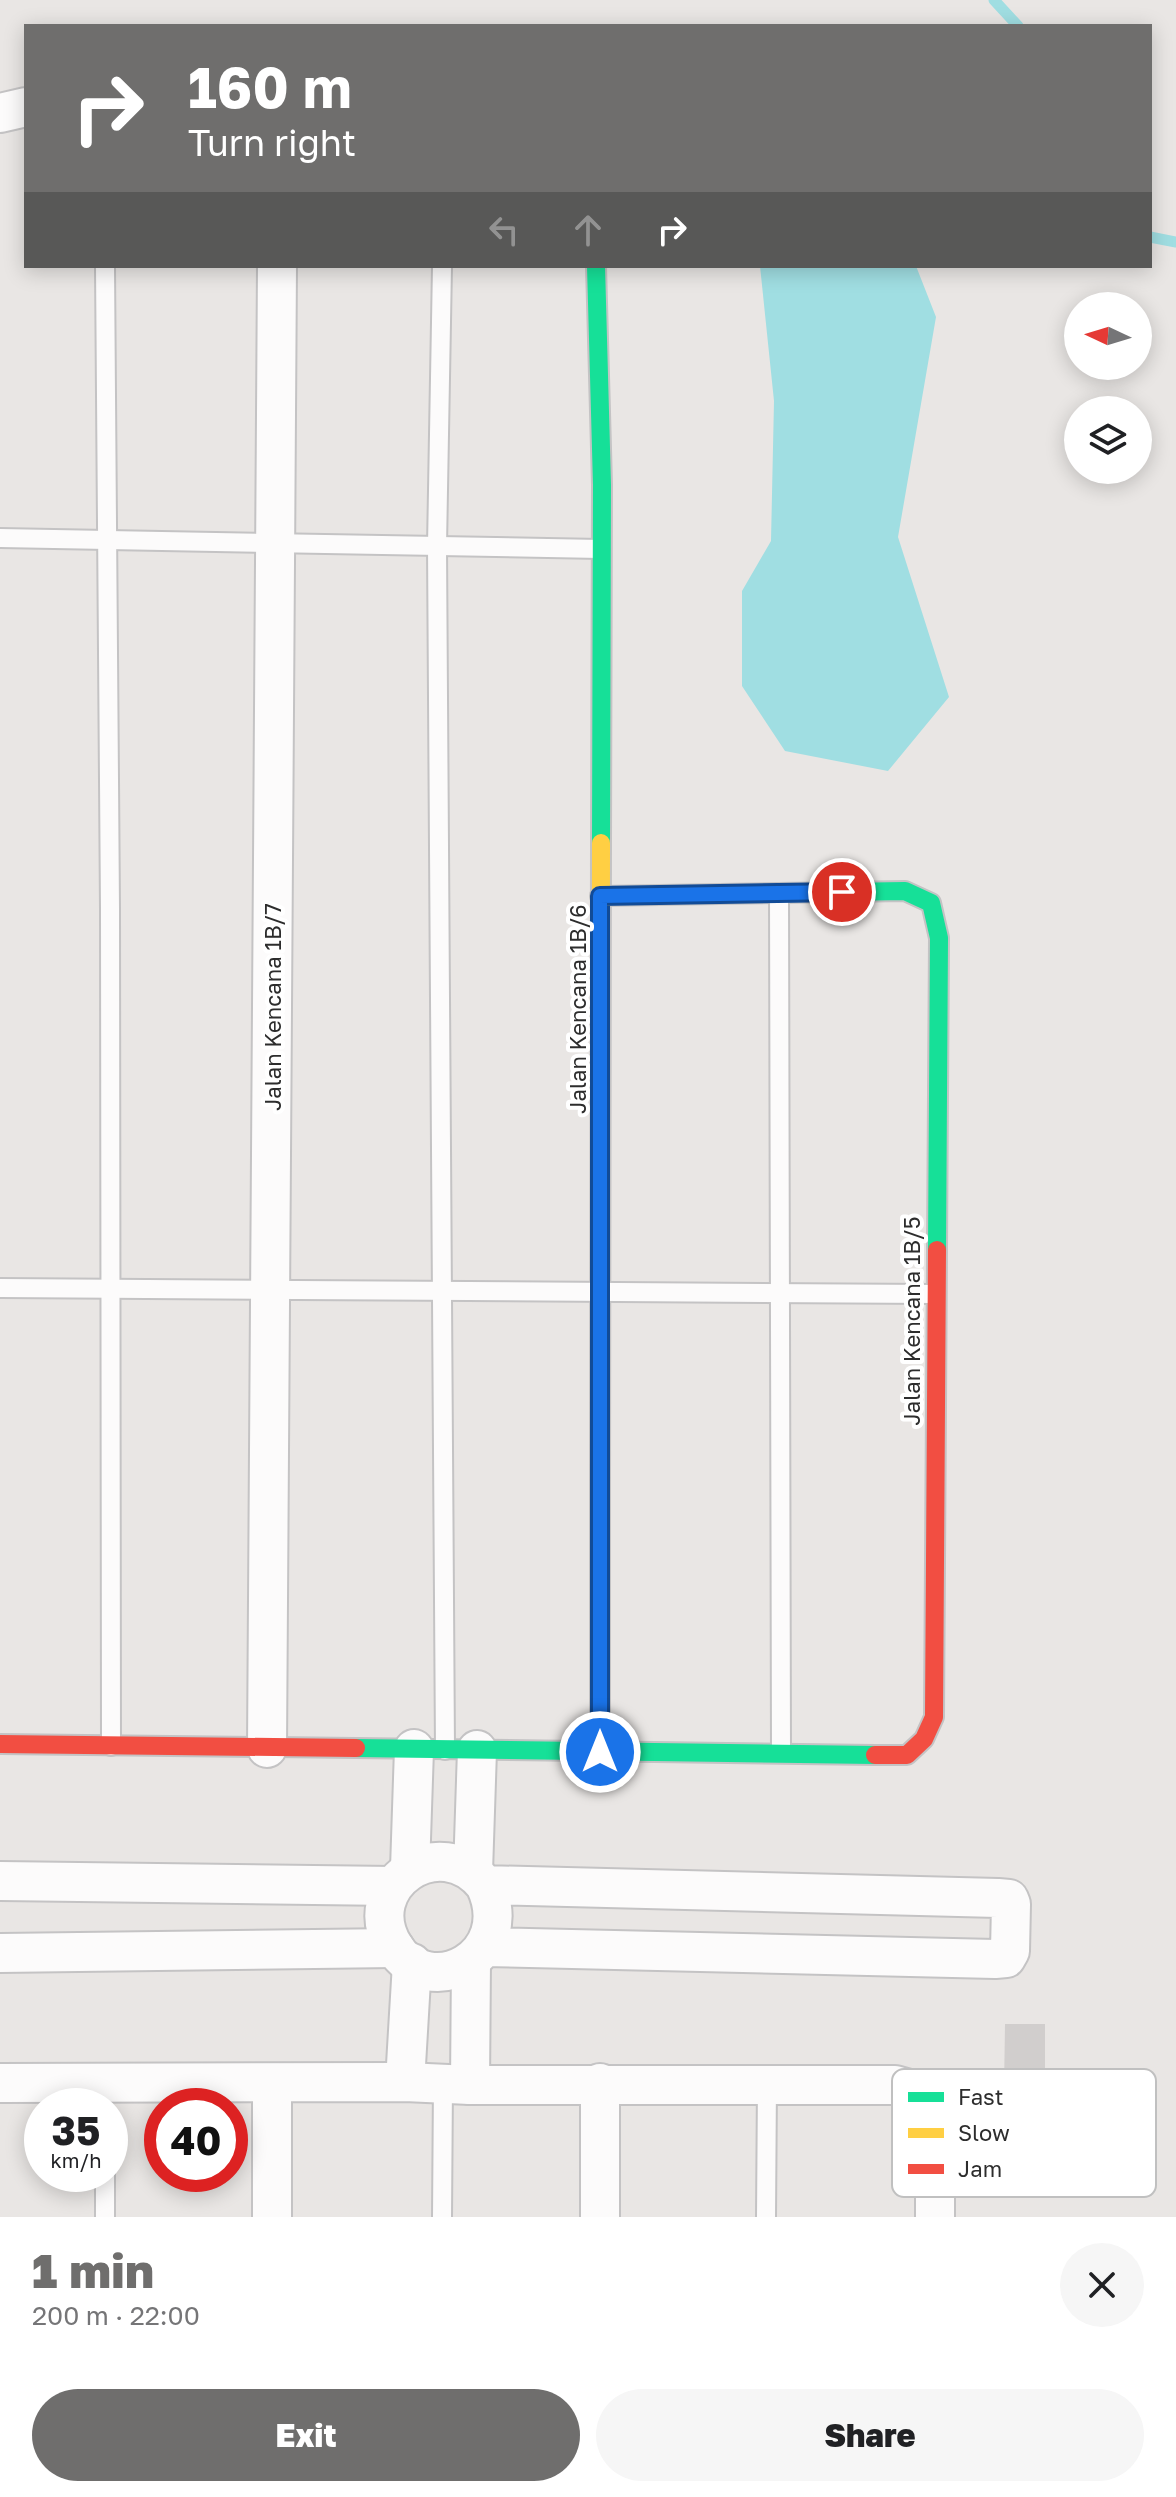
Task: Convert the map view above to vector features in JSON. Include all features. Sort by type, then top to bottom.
[{"type":"street","points":[[0,113],[24,107]]},
{"type":"street","name":"Jalan Kencana 1B/7","points":[[267,1748],[277,268]]},
{"type":"street","name":"Jalan Kencana 1B/6","points":[[596,268],[602,485],[600,1752]]},
{"type":"street","name":"Jalan Kencana 1B/5","points":[[779,893],[905,891],[931,903],[939,938],[934,1717],[924,1739],[907,1755],[781,1753]]},
{"type":"street","points":[[600,896],[779,893]]},
{"type":"street","points":[[0,1744],[781,1753]]},
{"type":"street","points":[[0,1881],[402,1878],[426,1862],[442,1861],[459,1864],[479,1879],[998,1898],[1009,1899],[1011,1904],[1010,1951],[1006,1958],[995,1959],[478,1954],[457,1968],[426,1970],[403,1956],[388,1934],[385,1917],[387,1901],[402,1878],[446,1750]]},
{"type":"street","points":[[446,1750],[479,1879],[492,1900],[494,1917],[491,1932],[478,1954],[456,2084]]},
{"type":"street","points":[[0,1953],[403,1956]]},
{"type":"street","points":[[403,1956],[405,2082]]},
{"type":"street","points":[[0,2083],[48,2088]]},
{"type":"street","points":[[272,2083],[272,2217]]},
{"type":"street","points":[[128,2092],[272,2083],[892,2085]]},
{"type":"street","points":[[600,2083],[600,2217]]},
{"type":"lane","points":[[105,268],[111,1746]]},
{"type":"lane","points":[[442,268],[437,546],[446,1750]]},
{"type":"lane","points":[[0,538],[601,549]]},
{"type":"lane","points":[[779,893],[781,1753]]},
{"type":"lane","points":[[0,1288],[935,1294]]},
{"type":"lane","points":[[766,2217],[767,2083]]},
{"type":"lane","points":[[442,2217],[456,2084]]},
{"type":"lane","points":[[105,2192],[105,2217]]},
{"type":"water","points":[[760,268],[917,268],[936,317],[898,537],[949,697],[888,771],[785,751],[742,686],[742,591],[771,541],[774,401]]},
{"type":"building","points":[[1005,2024],[1045,2024],[1045,2069],[1004,2069]]},
{"type":"waterway","points":[[994,0],[1016,24]]},
{"type":"waterway","points":[[1152,237],[1176,242]]},
{"type":"traffic: fast","points":[[596,268],[602,485],[601,843]]},
{"type":"traffic: fast","points":[[600,896],[905,891],[931,903],[939,938],[937,1250]]},
{"type":"traffic: fast","points":[[600,1477],[600,1752]]},
{"type":"traffic: fast","points":[[356,1748],[875,1755]]},
{"type":"traffic: slow","points":[[600,1477],[601,843]]},
{"type":"traffic: jam","points":[[875,1755],[907,1755],[924,1739],[934,1717],[937,1250]]},
{"type":"traffic: jam","points":[[0,1744],[356,1748]]},
{"type":"route","points":[[600,1752],[600,896],[842,892]]}]
